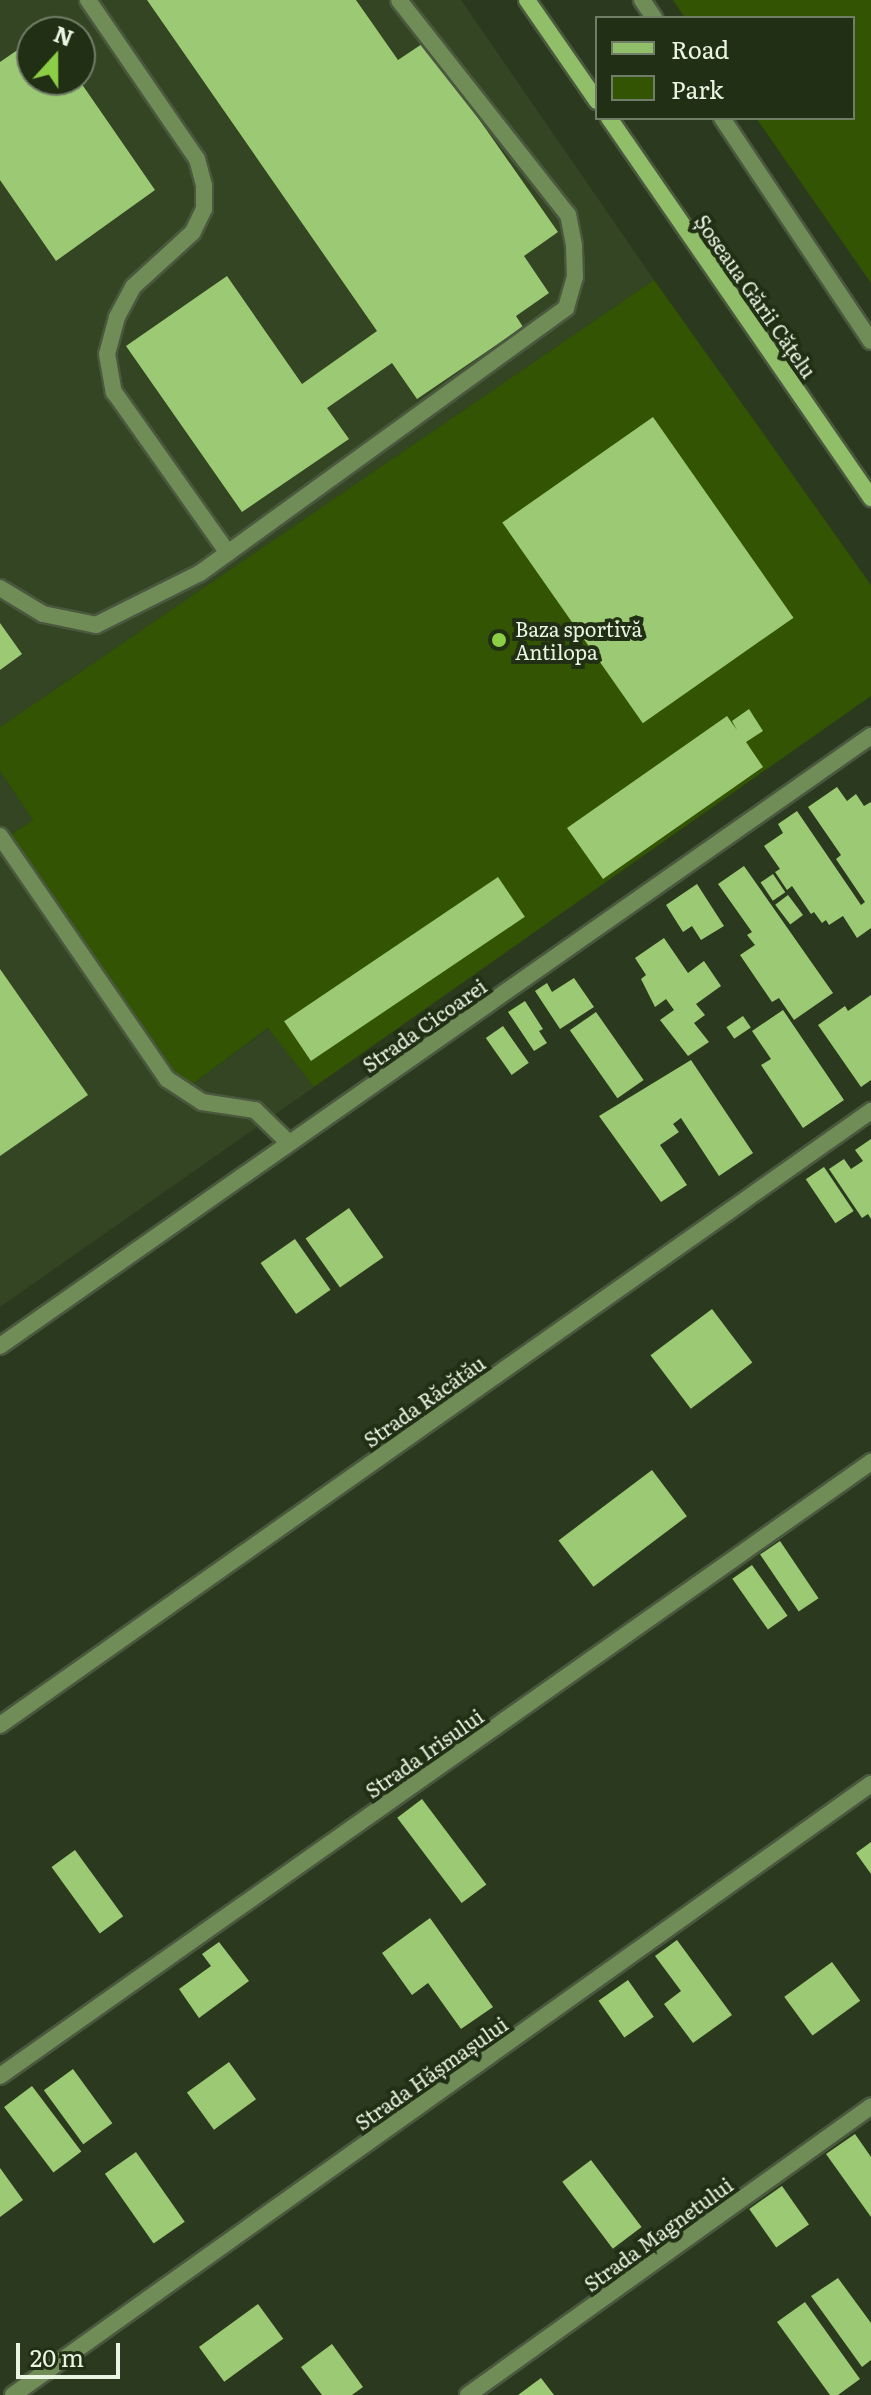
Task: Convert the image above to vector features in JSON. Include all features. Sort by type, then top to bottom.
[{"type":"main road","points":[[527,0],[595,98]]},
{"type":"main road","name":"Șoseaua Gării Cățelu","points":[[610,120],[871,498]]},
{"type":"street","points":[[88,0],[197,159],[204,186],[204,209],[193,232],[133,287],[117,317],[107,354],[114,392],[228,553]]},
{"type":"street","points":[[0,588],[43,614],[96,625],[200,573],[566,308],[575,277],[568,215],[399,0]]},
{"type":"street","points":[[723,120],[871,341]]},
{"type":"street","name":"Strada Cicoarei","points":[[0,1346],[871,736]]},
{"type":"street","points":[[0,836],[167,1079],[202,1102],[255,1110],[289,1143]]},
{"type":"street","name":"Strada Răcătău","points":[[0,1725],[871,1111]]},
{"type":"street","name":"Strada Irisului","points":[[0,2076],[871,1462]]},
{"type":"street","name":"Strada Hășmașului","points":[[13,2395],[871,1784]]},
{"type":"street","name":"Strada Magnetului","points":[[468,2395],[871,2106]]},
{"type":"shaded area","points":[[0,0],[461,0],[654,280],[0,727]]},
{"type":"shaded area","points":[[0,771],[33,820],[4,839],[187,1088],[269,1028],[314,1087],[0,1307]]},
{"type":"green space","points":[[673,0],[871,0],[871,283],[757,120],[855,120],[855,16],[684,16]]},
{"type":"green space","name":"Baza sportivă Antilopa","points":[[654,280],[871,585],[871,696],[314,1087],[268,1028],[187,1088],[4,839],[33,820],[0,771],[0,727]]},
{"type":"building","points":[[147,0],[356,0],[398,60],[425,42],[558,232],[524,256],[549,293],[516,316],[523,327],[417,399],[392,363],[327,408],[349,439],[242,512],[126,346],[227,276],[302,384],[377,331]]},
{"type":"building","points":[[16,51],[16,96],[90,96],[155,190],[56,261],[0,180],[0,62]]},
{"type":"building","points":[[653,417],[794,618],[643,723],[502,523]]},
{"type":"building","points":[[0,623],[22,654],[0,670]]},
{"type":"building","points":[[749,709],[763,731],[746,742],[763,767],[603,879],[567,828],[727,716],[737,730],[732,721]]},
{"type":"building","points":[[837,787],[847,801],[856,794],[864,806],[871,802],[871,928],[857,938],[843,916],[829,925],[826,920],[822,923],[814,912],[811,914],[792,886],[787,890],[775,872],[780,869],[764,846],[783,833],[778,824],[797,811],[861,905],[865,902],[836,859],[841,855],[808,807]]},
{"type":"building","points":[[744,866],[833,993],[794,1020],[779,998],[772,1002],[740,955],[755,945],[747,935],[752,932],[718,884]]},
{"type":"building","points":[[773,874],[785,892],[773,901],[761,882]]},
{"type":"building","points":[[498,877],[525,917],[311,1061],[284,1021]]},
{"type":"building","points":[[697,884],[724,926],[701,940],[692,926],[683,932],[666,905]]},
{"type":"building","points":[[788,895],[803,915],[790,925],[775,905]]},
{"type":"building","points":[[664,938],[688,973],[704,961],[721,986],[696,1004],[705,1015],[694,1023],[709,1042],[688,1056],[660,1020],[674,1010],[666,999],[655,1007],[641,979],[646,975],[635,958]]},
{"type":"building","points":[[0,969],[88,1095],[0,1156]]},
{"type":"building","points":[[574,978],[594,1007],[560,1029],[535,991],[547,983],[552,992]]},
{"type":"building","points":[[871,995],[871,1080],[861,1087],[818,1025],[845,1006],[848,1011]]},
{"type":"building","points":[[525,1001],[543,1029],[539,1031],[547,1043],[534,1051],[508,1012]]},
{"type":"building","points":[[783,1010],[844,1100],[803,1128],[761,1065],[771,1059],[752,1031]]},
{"type":"building","points":[[596,1012],[644,1080],[617,1098],[570,1030]]},
{"type":"building","points":[[743,1016],[751,1028],[734,1039],[726,1027]]},
{"type":"building","points":[[503,1026],[529,1063],[512,1075],[486,1038]]},
{"type":"building","points":[[691,1060],[753,1153],[719,1176],[681,1118],[673,1124],[679,1132],[660,1145],[687,1185],[661,1202],[599,1116]]},
{"type":"building","points":[[871,1139],[871,1219],[868,1214],[862,1218],[829,1169],[844,1159],[851,1169],[863,1161],[855,1150]]},
{"type":"building","points":[[824,1167],[854,1211],[835,1223],[806,1179]]},
{"type":"building","points":[[349,1208],[383,1257],[340,1288],[306,1238]]},
{"type":"building","points":[[295,1239],[331,1290],[296,1314],[261,1263]]},
{"type":"building","points":[[712,1309],[752,1363],[691,1409],[651,1355]]},
{"type":"building","points":[[652,1470],[687,1516],[593,1587],[559,1540]]},
{"type":"building","points":[[780,1541],[819,1598],[799,1612],[760,1554]]},
{"type":"building","points":[[752,1565],[788,1616],[768,1630],[732,1579]]},
{"type":"building","points":[[422,1799],[486,1884],[462,1903],[397,1818]]},
{"type":"building","points":[[871,1842],[871,1874],[856,1853]]},
{"type":"building","points":[[75,1850],[123,1916],[100,1933],[52,1867]]},
{"type":"building","points":[[430,1918],[493,2007],[461,2029],[428,1983],[412,1995],[382,1953]]},
{"type":"building","points":[[677,1940],[732,2015],[693,2043],[664,2004],[681,1991],[655,1956]]},
{"type":"building","points":[[219,1942],[249,1981],[199,2018],[179,1989],[211,1966],[202,1954]]},
{"type":"building","points":[[832,1962],[860,2001],[812,2036],[784,1997]]},
{"type":"building","points":[[628,1980],[654,2017],[624,2038],[599,2001]]},
{"type":"building","points":[[229,2062],[256,2099],[214,2130],[187,2093]]},
{"type":"building","points":[[73,2069],[112,2123],[83,2144],[44,2090]]},
{"type":"building","points":[[32,2086],[81,2151],[53,2173],[4,2107]]},
{"type":"building","points":[[855,2134],[871,2157],[871,2217],[826,2154]]},
{"type":"building","points":[[136,2152],[185,2222],[154,2243],[105,2174]]},
{"type":"building","points":[[591,2160],[642,2227],[613,2249],[562,2182]]},
{"type":"building","points":[[0,2168],[23,2200],[0,2217]]},
{"type":"building","points":[[782,2186],[809,2225],[776,2247],[749,2209]]},
{"type":"building","points":[[838,2278],[871,2323],[871,2360],[862,2367],[811,2296]]},
{"type":"building","points":[[805,2302],[860,2379],[838,2395],[830,2395],[777,2322]]},
{"type":"building","points":[[258,2304],[283,2339],[224,2382],[199,2347]]},
{"type":"building","points":[[332,2344],[363,2387],[352,2395],[322,2395],[301,2367]]},
{"type":"building","points":[[541,2378],[554,2395],[518,2395]]},
{"type":"place","name":"Baza sportivă Antilopa","points":[[499,640]]}]
